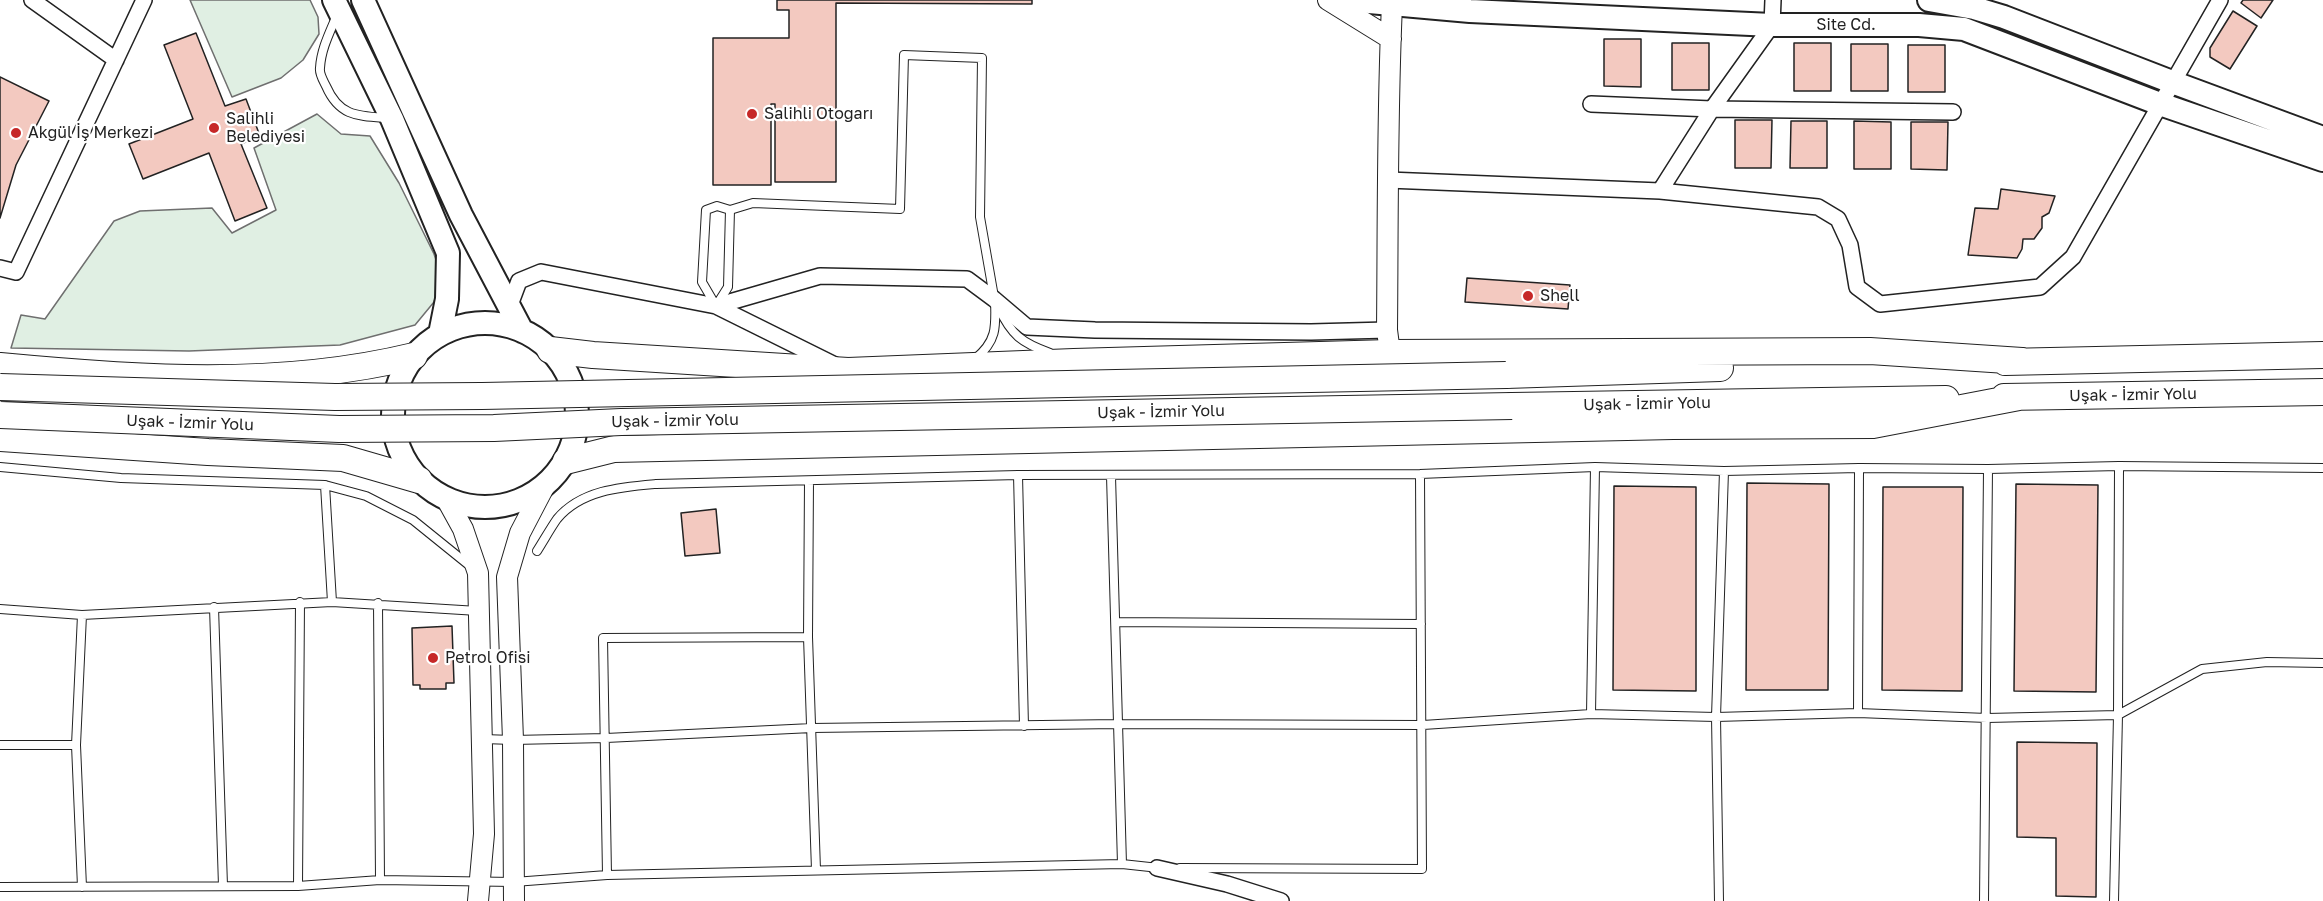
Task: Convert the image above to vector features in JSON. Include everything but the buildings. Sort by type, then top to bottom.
[{"type":"highway","points":[[550,350],[593,355],[848,371],[1074,362],[1388,341],[1870,351],[2022,362]]},
{"type":"highway","name":"Uşak - İzmir Yolu","points":[[0,387],[324,396],[471,396],[1506,375],[2323,355]]},
{"type":"highway","points":[[0,366],[102,375],[261,379],[370,367],[414,356]]},
{"type":"highway","name":"Uşak - İzmir Yolu","points":[[0,415],[351,429],[494,428],[621,422],[2323,392]]},
{"type":"highway","points":[[566,461],[614,449],[1673,426],[1873,425],[2019,397]]},
{"type":"highway","points":[[0,438],[208,452],[343,458],[419,480]]},
{"type":"main road","points":[[363,0],[461,216],[522,331]]},
{"type":"main road","name":"Site Cd.","points":[[1347,0],[1394,2],[1470,11],[1772,25],[1919,25],[1964,29],[2160,104],[2323,160]]},
{"type":"main road","points":[[1929,0],[1975,4],[2172,82],[2323,138]]},
{"type":"main road","points":[[336,5],[392,119],[448,253],[447,299],[440,334]]},
{"type":"main road","points":[[495,323],[522,331],[550,350],[568,374],[577,403],[576,433],[566,461],[544,487],[514,503],[481,508],[447,500],[419,480],[400,452],[392,419],[397,386],[414,356],[440,334],[467,325],[495,323]]},
{"type":"street","points":[[32,0],[116,60]]},
{"type":"street","points":[[0,268],[16,272],[144,0]]},
{"type":"street","points":[[1328,0],[1391,39]]},
{"type":"street","points":[[1660,191],[1712,109],[1772,25],[1773,0]]},
{"type":"street","points":[[1388,180],[1660,191],[1818,207],[1838,219],[1850,245],[1857,287],[1880,304],[2040,286],[2073,257],[2220,0]]},
{"type":"street","points":[[716,306],[819,276],[967,279],[1028,327],[1129,331],[1311,332],[1388,341],[1388,180],[1394,2]]},
{"type":"street","points":[[1964,29],[1975,4]]},
{"type":"street","points":[[1591,104],[1712,109],[1953,112]]},
{"type":"street","points":[[510,305],[519,281],[541,272],[716,306],[848,371]]},
{"type":"street","points":[[514,891],[513,740],[507,577],[520,533],[544,487]]},
{"type":"street","points":[[447,500],[463,529],[478,573],[484,834],[478,901]]},
{"type":"street","points":[[1157,868],[1227,884],[1281,901]]},
{"type":"lane","points":[[336,5],[322,51],[319,71],[329,93],[342,110],[357,116],[392,119]]},
{"type":"lane","points":[[730,210],[728,287],[716,306],[702,282],[706,210],[717,206],[730,210],[753,203],[900,209],[904,55],[982,58],[980,217],[994,298],[996,327],[988,349],[965,366]]},
{"type":"lane","points":[[994,298],[1007,328],[1030,346],[1074,362]]},
{"type":"lane","points":[[2115,901],[2119,466]]},
{"type":"lane","points":[[537,551],[558,518],[578,501],[612,488],[656,484],[1018,475],[1420,474],[1595,467],[1725,471],[1859,468],[1988,470],[2119,466],[2323,468]]},
{"type":"lane","points":[[0,467],[121,478],[325,485],[366,495],[413,520],[478,573]]},
{"type":"lane","points":[[1591,714],[1595,467]]},
{"type":"lane","points":[[1858,713],[1859,468]]},
{"type":"lane","points":[[1984,901],[1988,470]]},
{"type":"lane","points":[[1719,901],[1716,717],[1725,471]]},
{"type":"lane","points":[[0,887],[298,886],[380,880],[479,881],[514,891],[607,875],[1122,864],[1157,868],[1422,869],[1420,474]]},
{"type":"lane","points":[[1018,475],[1024,726]]},
{"type":"lane","points":[[1111,476],[1117,622],[1122,864]]},
{"type":"lane","points":[[809,481],[808,637],[816,870]]},
{"type":"lane","points":[[325,485],[332,602]]},
{"type":"lane","points":[[298,886],[300,602]]},
{"type":"lane","points":[[0,609],[82,615],[332,602],[378,603],[478,611]]},
{"type":"lane","points":[[378,603],[380,880]]},
{"type":"lane","points":[[214,608],[223,886]]},
{"type":"lane","points":[[82,615],[76,745],[82,887]]},
{"type":"lane","points":[[1117,622],[1421,624]]},
{"type":"lane","points":[[607,875],[603,638],[808,637]]},
{"type":"lane","points":[[483,739],[606,738],[812,728],[1118,724],[1423,725],[1591,714],[1716,717],[1858,713],[1987,718],[2118,716],[2202,669],[2267,662],[2323,663]]},
{"type":"lane","points":[[0,745],[76,745]]},
{"type":"green space","points":[[190,0],[310,0],[318,17],[319,34],[303,60],[281,78],[232,97]]},
{"type":"green space","points":[[317,114],[341,134],[370,136],[399,183],[434,254],[442,277],[434,302],[415,325],[340,345],[189,351],[11,348],[21,315],[45,319],[114,221],[140,211],[212,208],[232,233],[276,210],[254,148]]},
{"type":"place","name":"Salihli Otogarı","points":[[752,114]]},
{"type":"place","name":"Salihli Belediyesi","points":[[214,128]]},
{"type":"place","name":"Akgül İş Merkezi","points":[[16,133]]},
{"type":"place","name":"Shell","points":[[1528,296]]},
{"type":"place","name":"Petrol Ofisi","points":[[433,658]]}]
